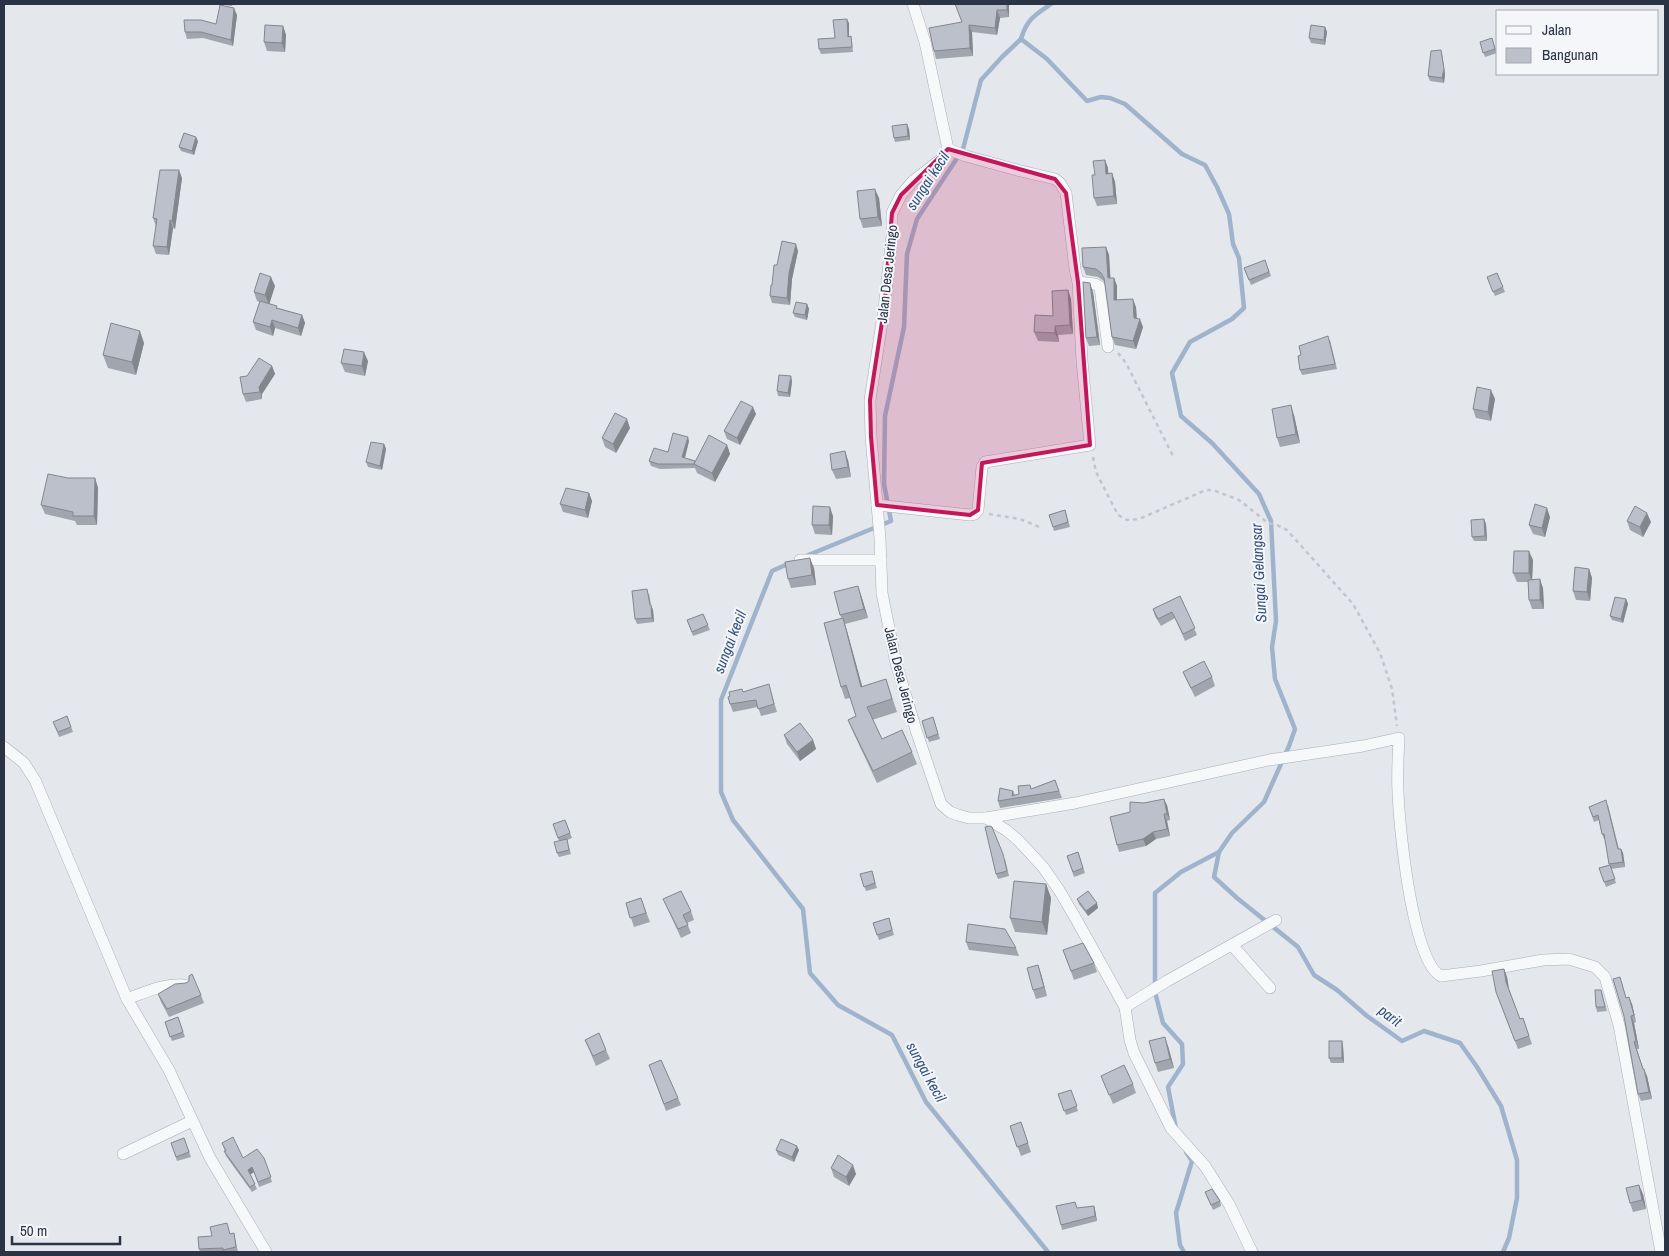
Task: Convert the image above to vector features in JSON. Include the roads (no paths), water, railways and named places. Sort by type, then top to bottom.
[{"type":"street","points":[[879,508],[896,507],[975,514],[978,510],[982,467],[985,462],[1090,445],[1082,361],[1078,282],[1066,193],[1055,179],[966,156],[948,149],[925,42],[914,4]]},
{"type":"street","name":"Jalan Desa Jeringo","points":[[948,149],[944,157],[901,194],[892,213],[892,236],[884,309],[870,400],[871,436],[879,508],[882,593],[896,663],[941,804],[958,816],[986,818],[1006,830],[1043,867],[1059,890],[1125,1007],[1134,1053],[1171,1128],[1205,1166],[1229,1204],[1252,1252]]},
{"type":"street","points":[[1078,282],[1095,284],[1100,287],[1108,348]]},
{"type":"street","points":[[800,560],[881,560]]},
{"type":"street","points":[[986,818],[1075,803],[1269,760],[1363,746],[1398,738],[1398,791],[1409,896],[1422,944],[1434,971],[1441,976],[1544,960],[1569,958],[1595,967],[1605,977],[1619,1025],[1661,1252]]},
{"type":"street","points":[[4,747],[24,763],[35,780],[128,999],[169,1070],[210,1158],[266,1252]]},
{"type":"street","points":[[1125,1007],[1276,920]]},
{"type":"street","points":[[1232,945],[1270,988]]},
{"type":"street","points":[[128,999],[159,987],[185,984]]},
{"type":"street","points":[[123,1154],[192,1121]]},
{"type":"waterway","name":"Sungai Gelangsar","points":[[1051,4],[1032,18],[1021,39],[1047,59],[1087,101],[1101,97],[1110,98],[1125,104],[1182,154],[1205,165],[1229,214],[1233,244],[1239,258],[1244,308],[1232,319],[1190,342],[1172,373],[1181,416],[1212,443],[1259,494],[1271,521],[1276,621],[1272,647],[1275,679],[1295,729],[1264,802],[1232,833],[1219,852],[1181,872],[1155,893],[1155,992],[1163,1023],[1182,1044],[1183,1064],[1168,1087],[1176,1129]]},
{"type":"waterway","name":"sungai kecil","points":[[806,556],[891,521],[884,484],[885,416],[904,327],[907,254],[917,219],[963,149],[981,80],[1021,39]]},
{"type":"waterway","name":"sungai kecil","points":[[790,563],[772,571],[721,700],[721,792],[733,820],[803,909],[810,973],[838,1005],[892,1035],[926,1102],[1048,1252]]},
{"type":"waterway","name":"parit","points":[[1219,852],[1214,877],[1298,947],[1314,975],[1337,990],[1367,1016],[1402,1041],[1424,1031],[1460,1043],[1501,1106],[1517,1160],[1517,1198],[1509,1238],[1503,1252]]},
{"type":"waterway","name":"Sungai Gelangsar","points":[[1184,1252],[1180,1245],[1176,1213],[1192,1161],[1186,1152]]}]
